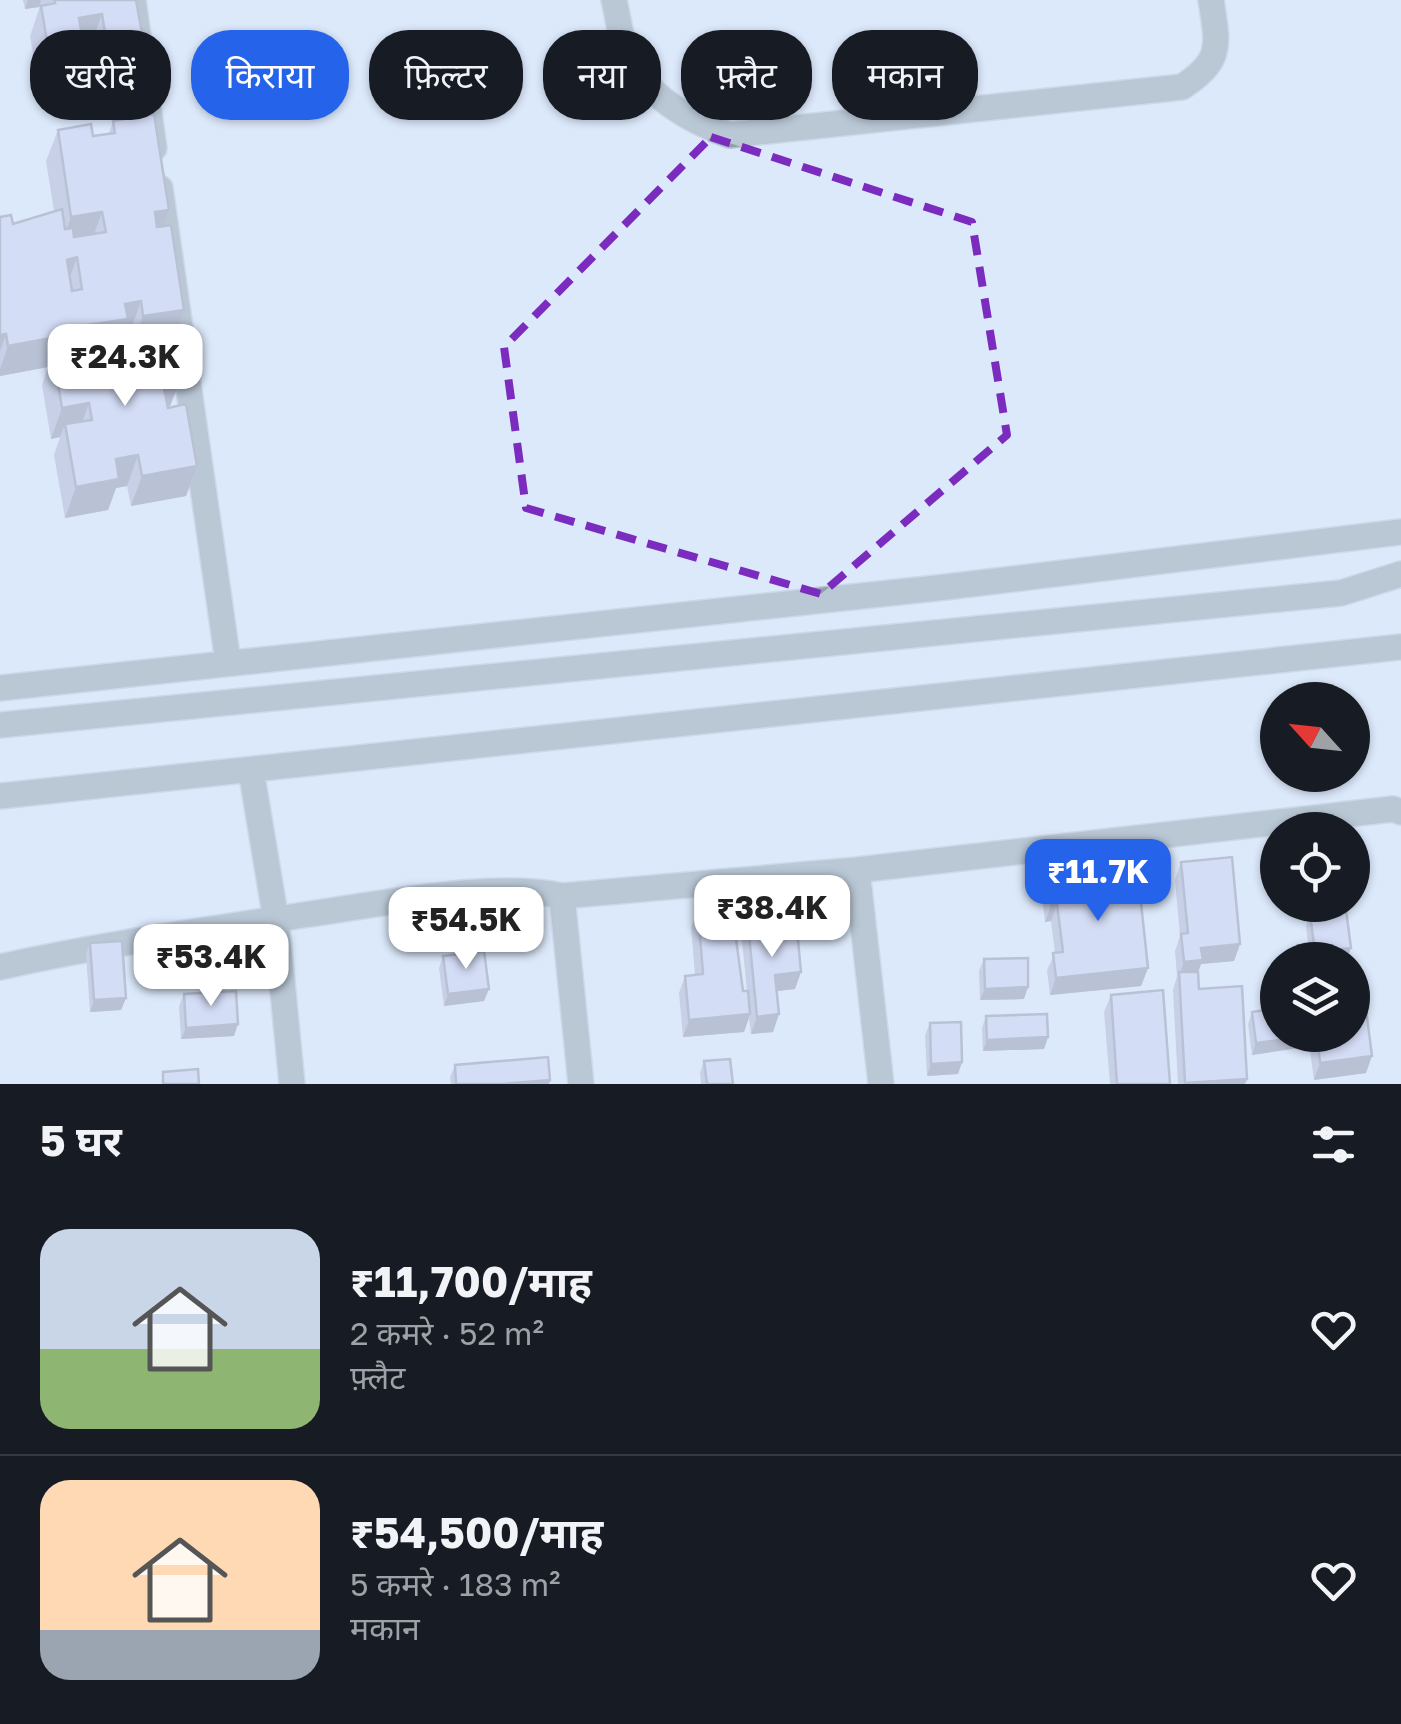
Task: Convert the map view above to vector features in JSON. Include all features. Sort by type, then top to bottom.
[{"type":"street","points":[[133,0],[228,662]]},
{"type":"street","points":[[614,0],[628,56],[648,82],[689,122],[730,135],[1182,88],[1209,70],[1218,44],[1211,0]]},
{"type":"street","points":[[0,688],[946,587],[1401,532]]},
{"type":"street","points":[[0,725],[1342,593],[1401,574]]},
{"type":"street","points":[[0,796],[1401,647]]},
{"type":"street","points":[[252,770],[276,920],[292,1084]]},
{"type":"street","points":[[0,967],[149,936],[400,901],[538,891],[562,896],[857,870],[1393,809],[1401,812]]},
{"type":"street","points":[[857,870],[881,1084]]},
{"type":"street","points":[[562,896],[581,1084]]},
{"type":"highlighted area","points":[[711,137],[972,222],[1007,435],[821,594],[526,508],[504,347]]},
{"type":"building","points":[[54,0],[136,0],[141,30],[105,30],[102,14],[79,18],[81,30],[45,30],[41,6],[55,3]]},
{"type":"building","points":[[155,120],[169,210],[155,212],[157,227],[171,225],[184,310],[143,316],[141,301],[125,304],[128,319],[87,325],[88,331],[8,346],[6,334],[0,335],[0,217],[11,215],[13,224],[62,209],[65,229],[73,228],[74,237],[106,232],[102,212],[71,217],[58,130],[91,124],[93,136],[115,133],[113,121]],"holes":[[[77,257],[82,289],[72,291],[67,260]]]},
{"type":"building","points":[[174,333],[182,376],[162,379],[168,408],[186,404],[197,466],[142,476],[138,455],[116,459],[119,479],[76,487],[65,424],[92,420],[89,403],[62,408],[53,354]]},
{"type":"building","points":[[1232,857],[1240,944],[1201,948],[1203,960],[1184,962],[1181,934],[1188,933],[1181,862]]},
{"type":"building","points":[[1082,865],[1084,882],[1138,875],[1148,968],[1056,978],[1053,953],[1063,952],[1057,904],[1051,905],[1048,870]]},
{"type":"building","points":[[730,894],[743,991],[748,991],[750,1014],[689,1020],[685,976],[703,974],[698,910],[710,909],[709,895]]},
{"type":"building","points":[[796,919],[801,972],[775,975],[779,1014],[757,1017],[748,924]]},
{"type":"building","points":[[1311,922],[1348,922],[1350,942],[1314,942]]},
{"type":"building","points":[[122,941],[126,998],[94,1000],[90,943]]},
{"type":"building","points":[[484,951],[489,989],[448,994],[443,956]]},
{"type":"building","points":[[1028,958],[1028,987],[985,989],[984,959]]},
{"type":"building","points":[[1179,972],[1198,972],[1199,989],[1242,986],[1247,1079],[1185,1083]]},
{"type":"building","points":[[1163,990],[1170,1084],[1117,1084],[1111,995]]},
{"type":"building","points":[[236,991],[238,1024],[186,1028],[184,994]]},
{"type":"building","points":[[1260,1011],[1260,1042],[1256,1043],[1252,1012]]},
{"type":"building","points":[[1047,1014],[1048,1037],[987,1040],[986,1016]]},
{"type":"building","points":[[961,1022],[962,1062],[931,1064],[930,1023]]},
{"type":"building","points":[[1370,1041],[1372,1056],[1320,1063],[1319,1052],[1370,1052]]},
{"type":"building","points":[[548,1057],[550,1080],[456,1084],[455,1065]]},
{"type":"building","points":[[730,1059],[733,1084],[707,1084],[704,1061]]},
{"type":"building","points":[[198,1069],[199,1084],[163,1084],[163,1072]]}]
